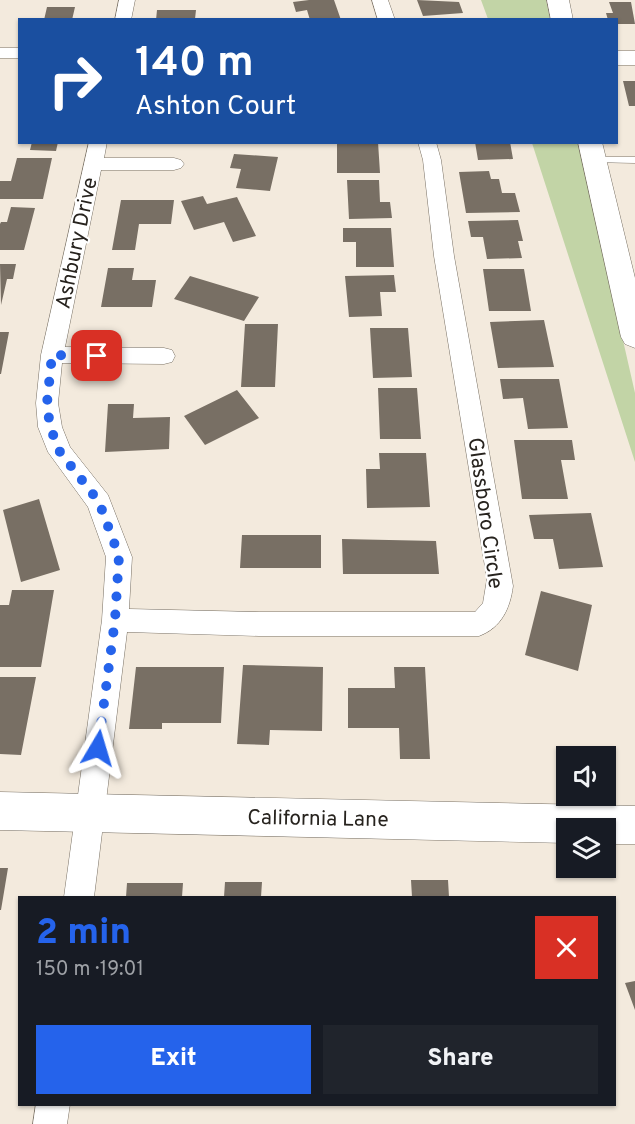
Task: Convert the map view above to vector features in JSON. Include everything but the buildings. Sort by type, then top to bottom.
[{"type":"street","points":[[123,18],[127,0]]},
{"type":"street","points":[[380,0],[386,18]]},
{"type":"street","points":[[558,0],[562,18]]},
{"type":"street","points":[[0,53],[18,53]]},
{"type":"street","points":[[618,58],[635,58]]},
{"type":"street","name":"Glassboro Circle","points":[[115,620],[259,624],[479,624],[488,619],[500,596],[500,579],[444,256],[432,160],[428,144]]},
{"type":"street","points":[[592,151],[635,337]]},
{"type":"street","points":[[95,153],[174,164]]},
{"type":"street","name":"Ashbury Drive","points":[[80,896],[115,620],[119,556],[99,502],[60,452],[50,427],[47,394],[52,355],[95,153]]},
{"type":"street","points":[[52,355],[164,356]]},
{"type":"street","name":"California Lane","points":[[0,811],[635,825]]},
{"type":"street","points":[[50,1124],[53,1106]]},
{"type":"lane","points":[[592,151],[635,160]]},
{"type":"green space","points":[[481,0],[546,0],[550,18],[488,18]]},
{"type":"green space","points":[[532,144],[578,144],[635,393],[635,462]]},
{"type":"route","points":[[97,356],[52,355],[48,376],[47,403],[50,427],[60,452],[99,502],[119,556],[115,620],[98,748]]}]
